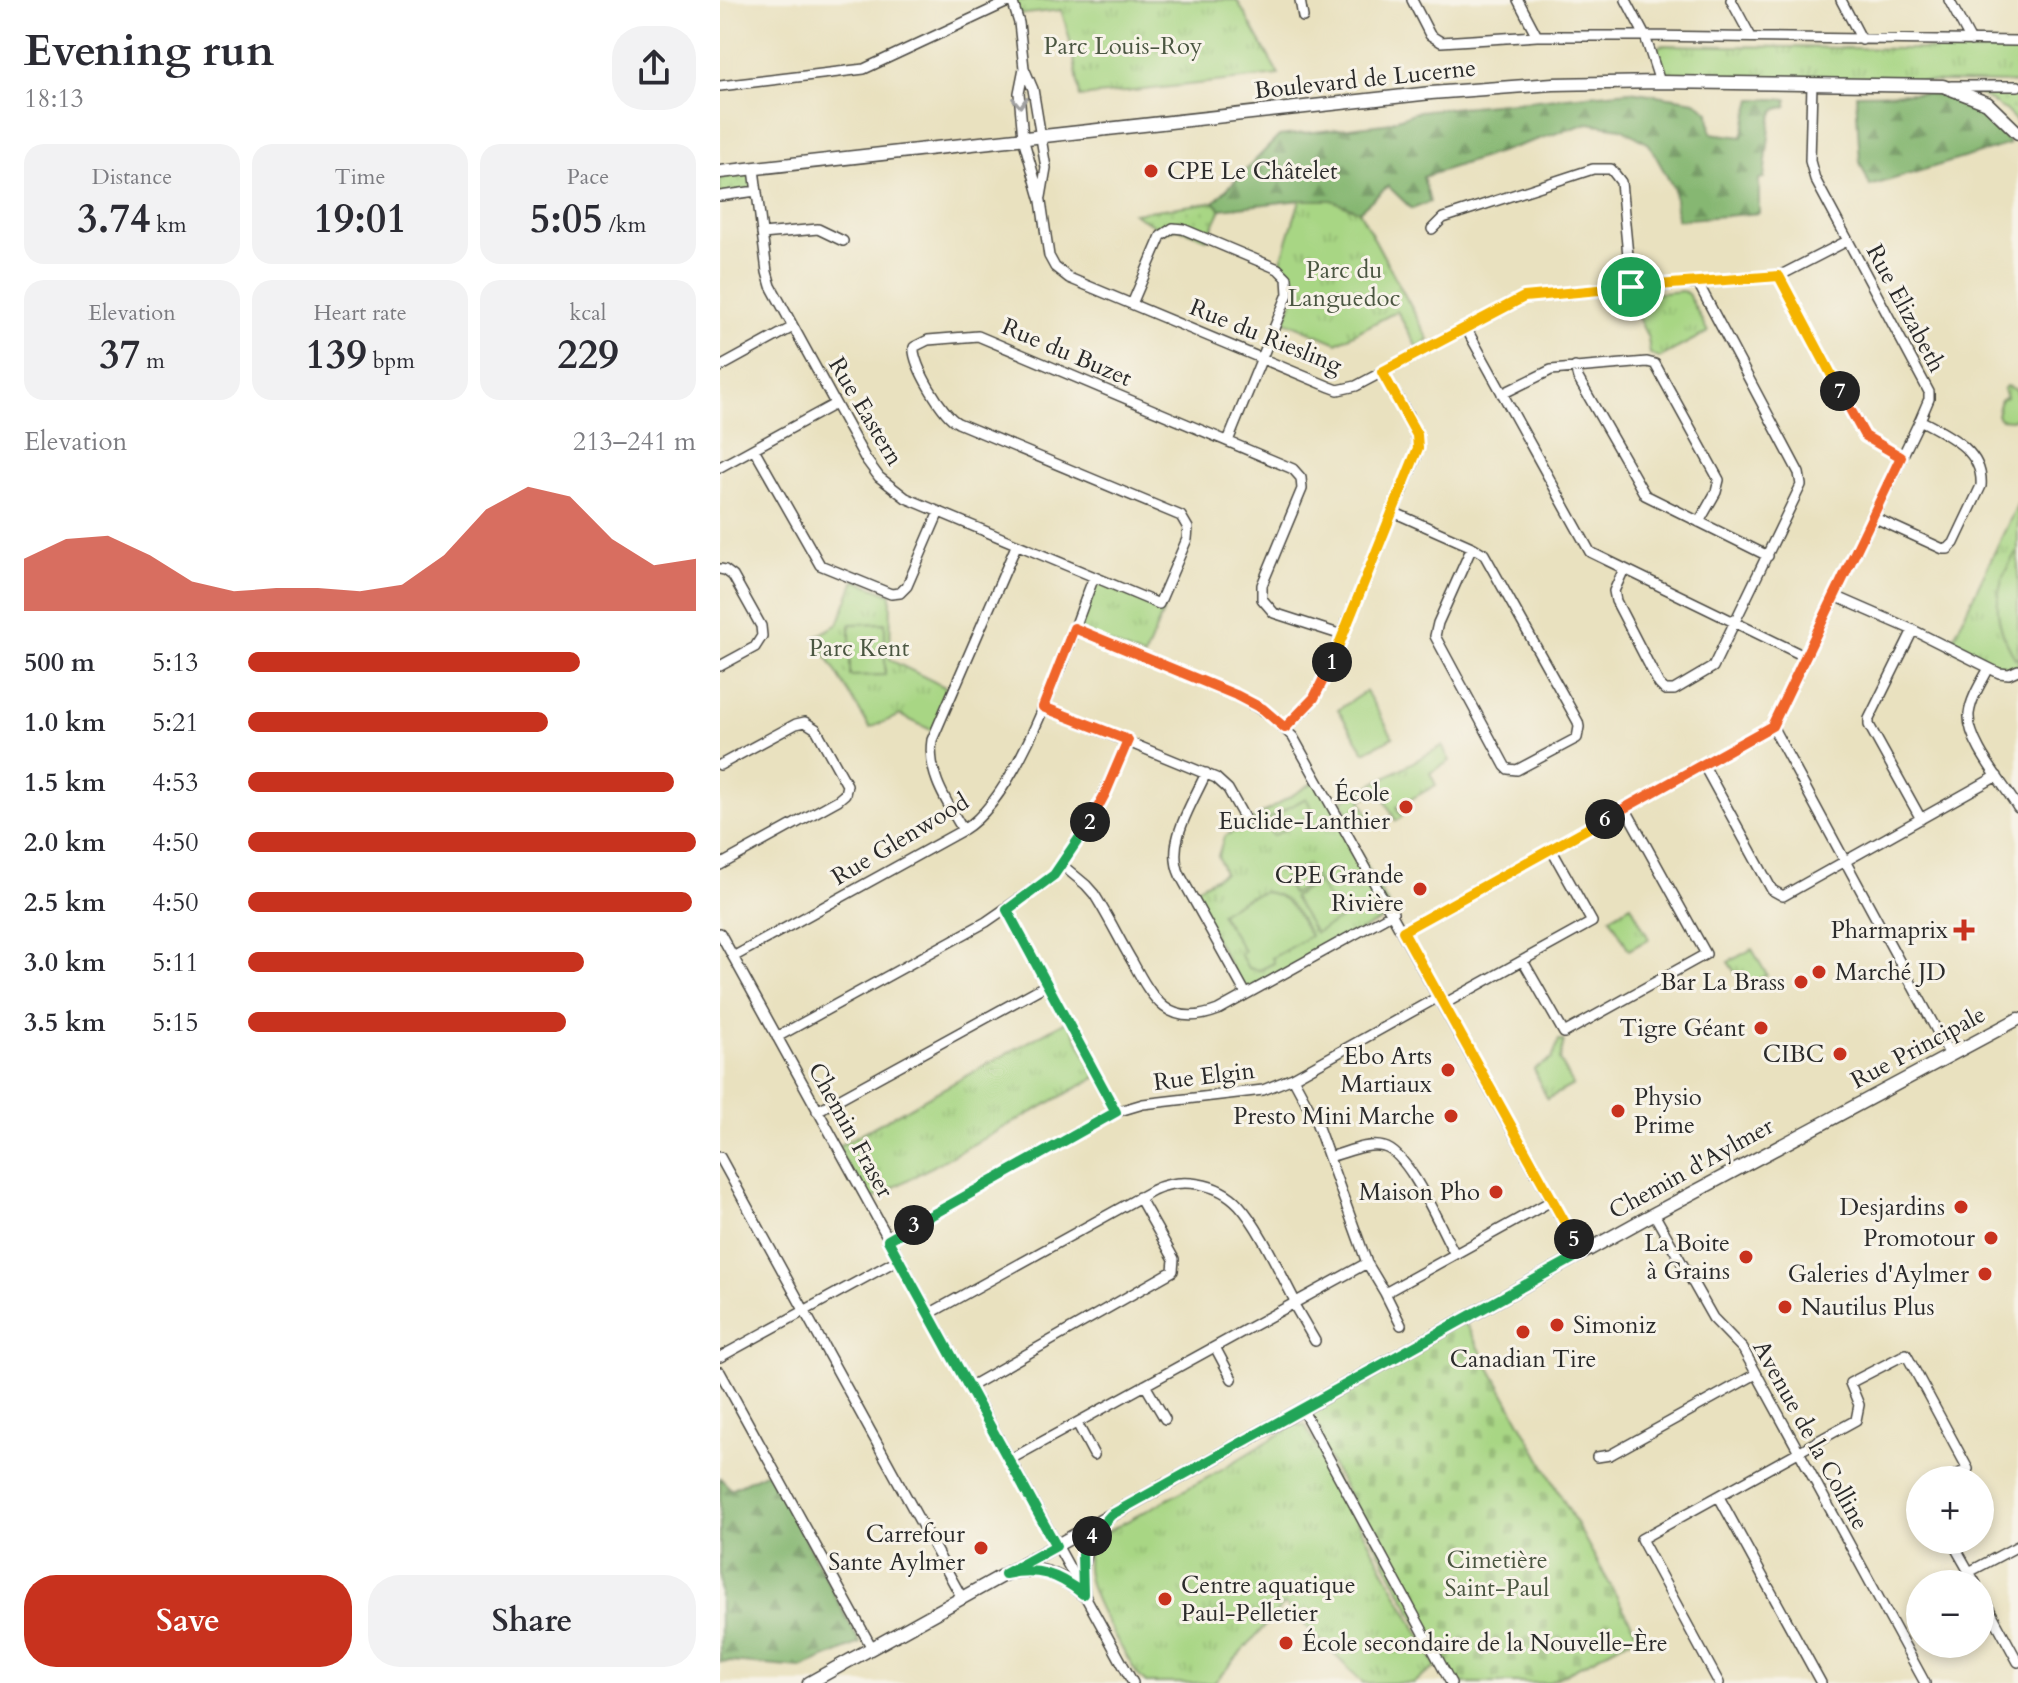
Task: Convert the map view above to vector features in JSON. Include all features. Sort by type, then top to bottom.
[{"type":"main road","name":"Boulevard de Lucerne","points":[[720,172],[1431,93],[1563,83],[1943,86]]},
{"type":"main road","points":[[1943,86],[1987,103],[2018,133]]},
{"type":"main road","name":"Rue Principale","points":[[1839,1113],[2018,1019]]},
{"type":"main road","name":"Chemin d'Aylmer","points":[[809,1683],[1839,1113]]},
{"type":"main road","points":[[1083,1594],[1082,1554],[1090,1539],[1111,1515]]},
{"type":"main road","points":[[1005,1574],[1031,1570],[1048,1572],[1083,1594]]},
{"type":"street","points":[[720,86],[864,69],[1012,0],[1019,23],[1024,68]]},
{"type":"street","points":[[1300,0],[1303,17]]},
{"type":"street","points":[[1412,0],[1430,35],[1437,41],[1537,36],[2018,41]]},
{"type":"street","points":[[1518,0],[1537,36]]},
{"type":"street","points":[[1626,0],[1645,36],[1660,82]]},
{"type":"street","points":[[1731,0],[1751,37]]},
{"type":"street","points":[[1841,0],[1862,40]]},
{"type":"street","points":[[1949,0],[1971,41]]},
{"type":"street","name":"Rue du Riesling","points":[[1024,68],[1033,89],[1046,168],[1041,201]]},
{"type":"street","name":"Rue du Riesling","points":[[1024,68],[1019,93],[1023,138],[1041,201],[1047,249],[1055,267],[1069,278],[1338,390],[1356,386],[1524,297],[1779,276],[1847,241]]},
{"type":"street","name":"Rue Elizabeth","points":[[1772,726],[1929,399],[1929,392],[1812,170],[1812,84]]},
{"type":"street","name":"Boulevard de Lucerne","points":[[1943,86],[2018,86]]},
{"type":"street","points":[[1432,229],[1443,218],[1606,167],[1615,172],[1621,182],[1631,287]]},
{"type":"street","name":"Rue Eastern","points":[[754,169],[768,280],[865,458],[879,477],[906,498],[938,514],[1159,604]]},
{"type":"street","points":[[720,196],[756,191]]},
{"type":"street","points":[[762,234],[818,229],[843,241]]},
{"type":"street","points":[[1132,304],[1161,236],[1168,229],[1183,229],[1278,269],[1287,278],[1288,294],[1228,441]]},
{"type":"street","points":[[1779,276],[1865,436],[1901,457]]},
{"type":"street","points":[[1624,569],[1614,596],[1659,684],[1665,690],[1674,690],[1710,671],[1800,489],[1801,479],[1698,283]]},
{"type":"street","points":[[720,367],[793,327]]},
{"type":"street","points":[[1466,328],[1590,552],[1806,657]]},
{"type":"street","name":"Rue du Buzet","points":[[1159,604],[1187,539],[1188,528],[1184,519],[950,419],[916,360],[914,347],[928,340],[978,336],[1293,469],[1302,482],[1301,494],[1262,585],[1264,605],[1274,613],[1342,635]]},
{"type":"street","points":[[1502,394],[1545,371],[1647,362],[1657,367],[1719,480],[1716,492],[1699,522]]},
{"type":"street","points":[[1575,367],[1578,378],[1639,489],[1652,500],[1768,556]]},
{"type":"street","points":[[1285,728],[1314,698],[1416,457],[1418,441],[1382,372]]},
{"type":"street","points":[[720,467],[835,404]]},
{"type":"street","points":[[1873,517],[1943,549],[1954,543],[1981,486],[1981,477],[1963,445],[1920,420]]},
{"type":"street","points":[[754,449],[820,565],[891,594],[900,593],[907,586],[938,514]]},
{"type":"street","points":[[1393,512],[1472,547],[1487,559],[1579,727],[1577,738],[1517,770],[1505,766],[1435,636],[1472,547]]},
{"type":"street","points":[[963,830],[935,776],[931,758],[932,740],[1016,546]]},
{"type":"street","points":[[720,569],[733,576],[762,631],[761,640],[755,647],[720,666]]},
{"type":"street","name":"Rue Glenwood","points":[[733,957],[979,819],[1016,766],[1043,707],[1094,577]]},
{"type":"street","points":[[1835,596],[1989,668],[2004,674],[2018,670]]},
{"type":"street","points":[[1074,628],[1236,695],[1263,709],[1285,728],[1304,753],[1581,1254]]},
{"type":"street","points":[[1913,630],[1869,719],[1869,725],[1921,819]]},
{"type":"street","points":[[1989,668],[1975,695],[1969,719],[1974,737],[2018,808]]},
{"type":"street","points":[[1043,707],[1206,773],[1225,785],[1246,821]]},
{"type":"street","points":[[720,765],[805,722],[816,729],[847,785],[845,794],[838,800],[720,865]]},
{"type":"street","points":[[1403,931],[1772,726],[1950,1055]]},
{"type":"street","points":[[777,1037],[1007,910],[1035,890],[1062,865],[1096,812],[1128,740]]},
{"type":"street","points":[[1703,764],[1775,894],[1788,895],[1997,776]]},
{"type":"street","points":[[1206,773],[1177,838],[1175,861],[1246,994]]},
{"type":"street","points":[[1523,961],[1564,1033],[1706,954],[1625,808]]},
{"type":"street","name":"Rue Elgin","points":[[888,1240],[1116,1112],[1143,1104],[1263,1090],[1293,1078],[1523,961],[1592,922],[1551,849]]},
{"type":"street","points":[[1062,865],[1094,894],[1150,993],[1165,1008],[1184,1016],[1218,1010],[1393,913]]},
{"type":"street","points":[[1007,910],[1116,1112]]},
{"type":"street","name":"Chemin Fraser","points":[[720,933],[1133,1683]]},
{"type":"street","points":[[817,1111],[1048,984]]},
{"type":"street","points":[[1293,1078],[1315,1119],[1367,1263],[1401,1325]]},
{"type":"street","points":[[1329,1157],[1373,1146],[1385,1147],[1396,1153],[1455,1254]]},
{"type":"street","points":[[720,1157],[962,1598]]},
{"type":"street","points":[[929,1314],[1139,1197],[1178,1182],[1207,1186],[1233,1199],[1249,1220],[1315,1341]]},
{"type":"street","points":[[969,1387],[1173,1271],[1174,1259],[1139,1197]]},
{"type":"street","points":[[1385,1293],[1553,1200]]},
{"type":"street","name":"Avenue de la Colline","points":[[1654,1214],[1713,1318],[1743,1349],[1925,1683]]},
{"type":"street","points":[[720,1357],[899,1259]]},
{"type":"street","points":[[1009,1460],[1367,1263]]},
{"type":"street","points":[[1215,1347],[1232,1379]]},
{"type":"street","points":[[1719,1683],[1641,1539],[1856,1420],[1859,1405],[1850,1383],[1906,1354],[1966,1466]]},
{"type":"street","points":[[720,1372],[872,1648]]},
{"type":"street","points":[[1597,1457],[1610,1455],[1756,1374]]},
{"type":"street","points":[[1145,1385],[1165,1419]]},
{"type":"street","points":[[1302,1409],[1451,1683]]},
{"type":"street","points":[[1077,1423],[1094,1455]]},
{"type":"street","points":[[1719,1497],[1821,1683]]},
{"type":"street","points":[[1973,1570],[2018,1546]]},
{"type":"street","points":[[1994,1618],[2018,1662]]},
{"type":"green space","name":"Parc Louis-Roy","points":[[1012,0],[1237,0],[1279,75],[1080,97],[1073,53],[1061,10],[1017,15]]},
{"type":"green space","points":[[1661,45],[2018,51],[2018,83],[1671,78],[1657,58],[1656,50]]},
{"type":"green space","points":[[1980,90],[2018,90],[2018,123],[2005,110],[1979,94]]},
{"type":"green space","points":[[1630,91],[1695,101],[1709,112],[1711,133],[1742,137],[1752,99],[1787,99],[1787,106],[1775,110],[1771,119],[1764,178],[1759,179],[1759,213],[1677,220],[1674,189],[1649,144],[1621,128],[1588,123],[1423,177],[1430,202],[1412,209],[1388,186],[1359,211],[1429,340],[1417,347],[1397,311],[1377,321],[1331,200],[1300,200],[1221,209],[1214,202],[1279,136],[1384,124],[1419,111]]},
{"type":"green space","points":[[1925,93],[1951,99],[1973,109],[1993,124],[2010,144],[1870,186],[1860,162],[1856,94]]},
{"type":"green space","points":[[754,169],[756,191],[720,196],[720,172]]},
{"type":"green space","name":"Parc du Languedoc","points":[[1300,200],[1331,200],[1359,211],[1429,340],[1417,347],[1397,311],[1337,343],[1285,321],[1295,285],[1280,264]]},
{"type":"green space","points":[[1214,202],[1221,209],[1207,239],[1178,228],[1164,232],[1133,213]]},
{"type":"green space","points":[[1683,291],[1688,294],[1708,332],[1659,358],[1650,354],[1648,338],[1628,296]]},
{"type":"green space","points":[[2006,386],[2017,390],[2018,417],[2011,420],[2000,419],[1997,415],[2001,399],[2006,397],[2003,390]]},
{"type":"green space","points":[[2018,503],[2018,670],[2009,674],[1949,647]]},
{"type":"green space","points":[[2018,550],[2018,656],[2015,658],[2002,630],[1998,603],[2003,577]]},
{"type":"green space","points":[[1094,577],[1159,604],[1163,612],[1144,658],[1074,628]]},
{"type":"green space","name":"Parc Kent","points":[[855,580],[891,594],[890,660],[953,691],[935,732],[900,715],[870,728],[815,637],[838,624]]},
{"type":"green space","points":[[885,623],[885,675],[850,676],[850,624]]},
{"type":"green space","points":[[1366,691],[1393,737],[1365,752],[1338,710]]},
{"type":"green space","points":[[1442,746],[1450,761],[1430,773],[1436,785],[1397,807],[1402,817],[1396,821],[1382,788],[1361,800],[1369,816],[1355,824],[1342,801]]},
{"type":"green space","points":[[1319,779],[1393,913],[1246,994],[1189,892],[1224,873],[1218,856],[1224,837]]},
{"type":"green space","points":[[1306,798],[1314,813],[1273,836],[1264,821]]},
{"type":"green space","points":[[1307,865],[1317,880],[1292,894],[1283,879]]},
{"type":"green space","points":[[1318,882],[1340,919],[1315,933],[1293,897]]},
{"type":"green space","points":[[1264,892],[1287,902],[1310,936],[1272,958],[1274,963],[1260,970],[1248,968],[1240,954],[1244,951],[1220,913]]},
{"type":"green space","points":[[1631,905],[1649,939],[1629,950],[1610,917]]},
{"type":"green space","points":[[1752,949],[1767,975],[1745,987],[1728,962]]},
{"type":"green space","points":[[1068,1020],[1097,1077],[867,1202],[837,1147]]},
{"type":"green space","points":[[1559,1040],[1564,1041],[1560,1060],[1573,1085],[1547,1099],[1534,1069],[1552,1059]]},
{"type":"green space","name":"Cimetière Saint-Paul","points":[[1463,1319],[1638,1635],[1548,1683],[1451,1683],[1302,1410]]},
{"type":"green space","points":[[1295,1425],[1305,1425],[1437,1667],[1413,1683],[1363,1683],[1284,1604],[1214,1683],[1146,1683],[1137,1674],[1097,1603],[1088,1573],[1087,1560],[1091,1549],[1103,1534],[1207,1478]]},
{"type":"green space","points":[[769,1471],[860,1643],[801,1668],[720,1661],[720,1478],[731,1489]]},
{"type":"place","name":"CPE Le Châtelet","points":[[1151,171]]},
{"type":"place","name":"École Euclide-Lanthier","points":[[1406,807]]},
{"type":"place","name":"CPE Grande Rivière","points":[[1420,889]]},
{"type":"place","name":"Pharmaprix","points":[[1964,930]]},
{"type":"place","name":"Marché JD","points":[[1819,972]]},
{"type":"place","name":"Bar La Brass","points":[[1801,982]]},
{"type":"place","name":"Tigre Géant","points":[[1761,1028]]},
{"type":"place","name":"CIBC","points":[[1840,1054]]},
{"type":"place","name":"Ebo Arts Martiaux","points":[[1448,1070]]},
{"type":"place","name":"Physio Prime","points":[[1618,1111]]},
{"type":"place","name":"Presto Mini Marche","points":[[1451,1116]]},
{"type":"place","name":"Maison Pho","points":[[1496,1192]]},
{"type":"place","name":"Desjardins","points":[[1961,1207]]},
{"type":"place","name":"Promotour","points":[[1991,1238]]},
{"type":"place","name":"La Boite à Grains","points":[[1746,1257]]},
{"type":"place","name":"Galeries d'Aylmer","points":[[1985,1274]]},
{"type":"place","name":"Nautilus Plus","points":[[1785,1307]]},
{"type":"place","name":"Simoniz","points":[[1557,1325]]},
{"type":"place","name":"Canadian Tire","points":[[1523,1332]]},
{"type":"place","name":"Carrefour Sante Aylmer","points":[[981,1548]]},
{"type":"place","name":"Centre aquatique Paul-Pelletier","points":[[1165,1599]]},
{"type":"place","name":"École secondaire de la Nouvelle-Ère","points":[[1286,1643]]},
{"type":"route","points":[[1779,276],[1865,436],[1901,457],[1772,726],[1403,931],[1581,1254],[1111,1515],[1090,1539],[1082,1554],[1083,1594],[1048,1572],[1022,1570],[1005,1574],[1056,1546],[888,1240],[1116,1112],[1007,910],[1054,875],[1062,865],[1096,812],[1128,740],[1043,707],[1074,628],[1236,695],[1263,709],[1285,728],[1308,706],[1319,689],[1416,457],[1417,435],[1382,372],[1524,297],[1631,287],[1779,276]]}]
